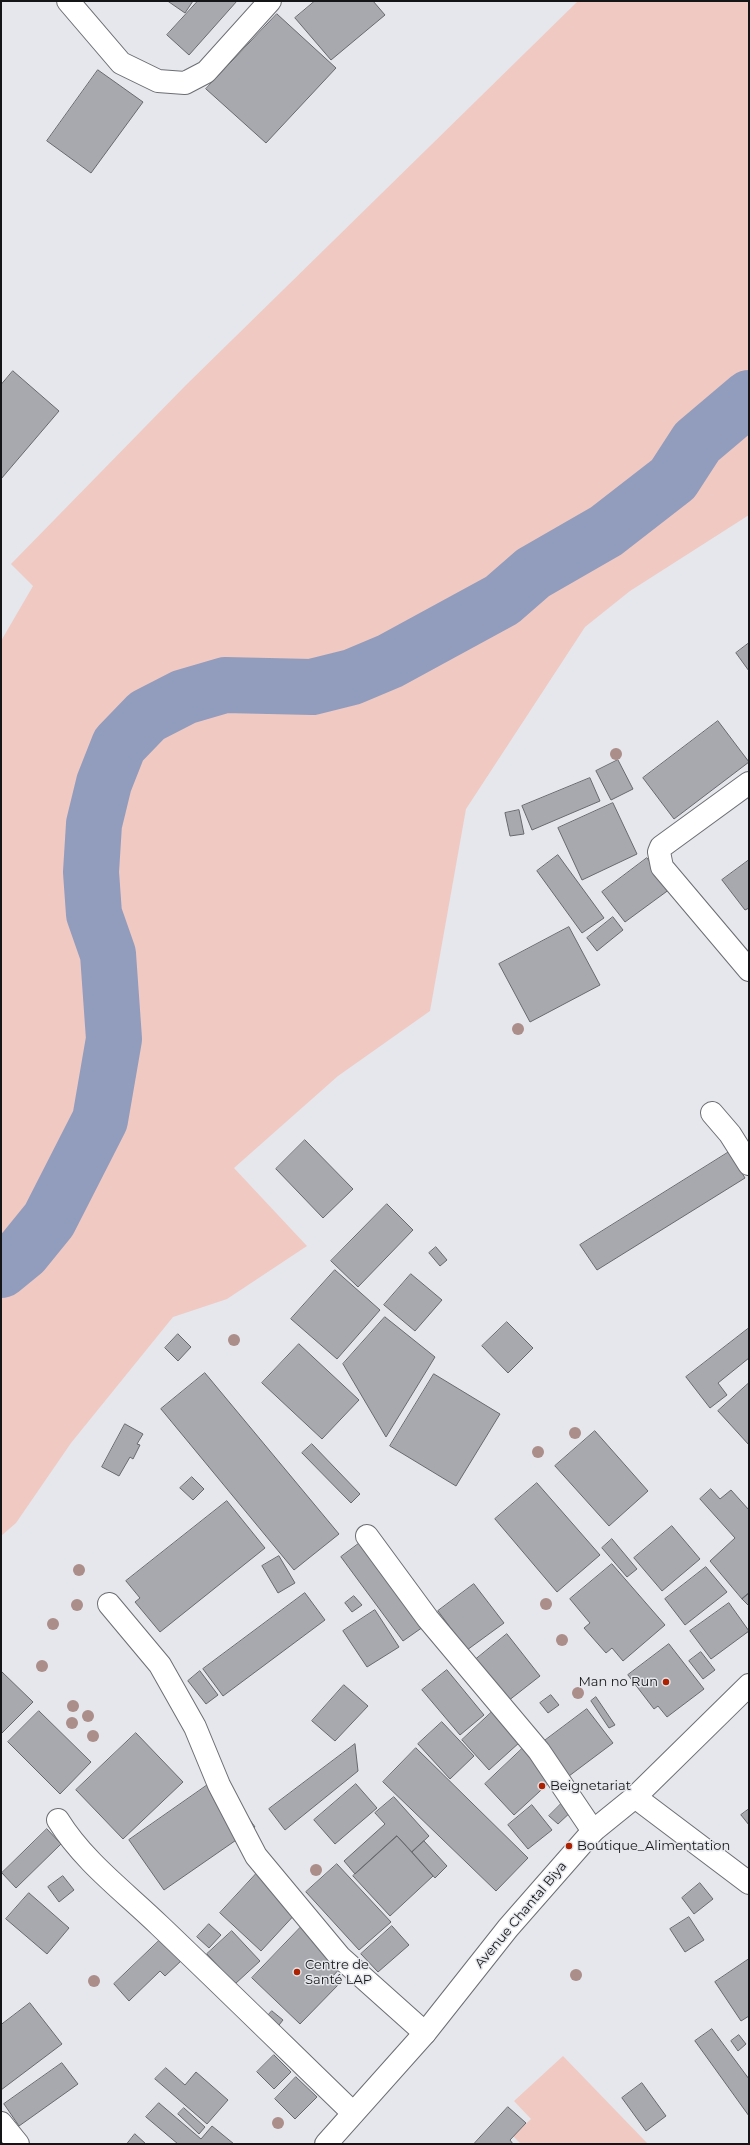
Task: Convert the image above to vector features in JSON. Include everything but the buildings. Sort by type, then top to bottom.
[{"type":"street","points":[[68,1],[121,63],[158,81],[185,83],[206,72],[270,1]]},
{"type":"street","points":[[749,783],[661,847],[660,852],[662,866],[749,970]]},
{"type":"street","points":[[712,1113],[730,1134],[749,1164]]},
{"type":"street","points":[[367,1536],[428,1618],[539,1751],[593,1831]]},
{"type":"street","points":[[109,1604],[160,1665],[195,1727],[219,1785],[256,1856],[340,1957],[424,2033]]},
{"type":"street","name":"Avenue Chantal Biya","points":[[326,2144],[424,2033],[508,1928],[593,1831],[635,1797],[749,1685]]},
{"type":"street","points":[[635,1797],[749,1883]]},
{"type":"street","points":[[58,1820],[76,1846],[88,1859],[144,1910],[353,2114]]},
{"type":"street","points":[[1,2123],[18,2144]]},
{"type":"shaded area","points":[[578,1],[749,1],[749,515],[630,591],[585,627],[466,809],[430,1011],[338,1076],[234,1168],[307,1246],[227,1299],[173,1317],[71,1443],[16,1523],[1,1536],[1,641],[33,586],[11,564],[186,385]]},
{"type":"shaded area","points":[[563,2056],[648,2144],[521,2144],[513,2136],[531,2119],[514,2101]]},
{"type":"waterway","points":[[1,1270],[23,1252],[49,1220],[100,1120],[114,1039],[108,954],[94,914],[91,872],[94,824],[104,783],[119,745],[147,716],[184,697],[225,685],[312,687],[352,677],[390,661],[502,600],[533,573],[606,531],[673,479],[697,442],[749,398]]},
{"type":"place","name":"Man no Run","points":[[666,1682]]},
{"type":"place","name":"Beignetariat","points":[[542,1786]]},
{"type":"place","name":"Boutique_Alimentation","points":[[569,1846]]},
{"type":"place","name":"Centre de Santé LAP","points":[[297,1972]]}]
